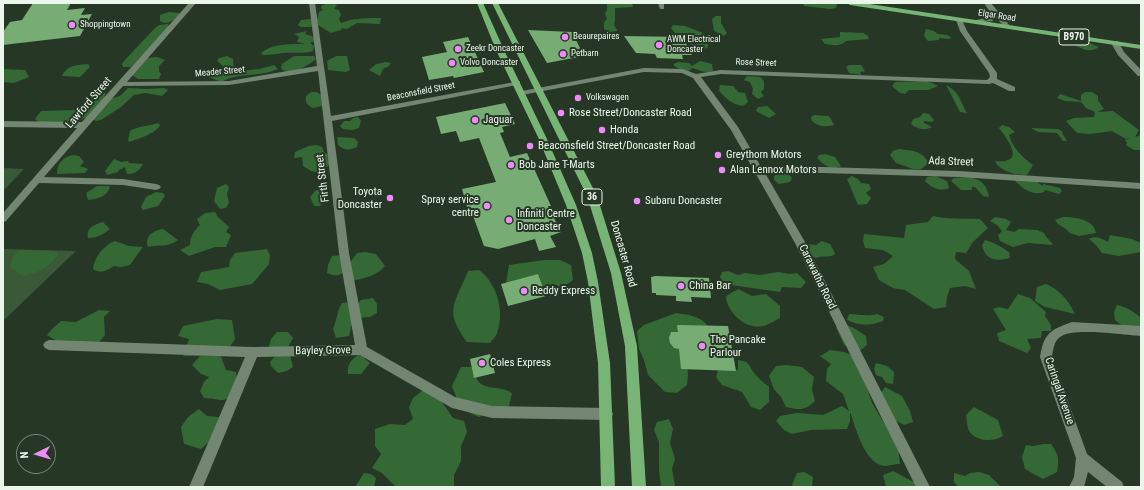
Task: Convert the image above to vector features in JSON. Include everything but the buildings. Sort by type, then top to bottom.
[{"type":"main road","name":"Doncaster Road","points":[[480,3],[500,50],[525,84],[540,90],[592,196],[616,273],[625,311],[630,346],[639,487]]},
{"type":"main road","name":"Doncaster Road","points":[[495,3],[571,205],[587,254],[593,282],[604,363],[607,414],[608,487]]},
{"type":"main road","name":"Elgar Road","points":[[850,3],[1141,47]]},
{"type":"street","name":"Lawford Street","points":[[3,219],[84,125],[193,3]]},
{"type":"street","name":"Firth Street","points":[[312,3],[328,119],[344,254],[362,350]]},
{"type":"street","points":[[987,3],[1008,27]]},
{"type":"street","points":[[974,22],[992,19],[994,15],[993,11]]},
{"type":"street","points":[[959,20],[964,31],[993,74],[993,80],[1012,89]]},
{"type":"street","points":[[1116,43],[1121,53],[1141,74]]},
{"type":"street","name":"Meader Street","points":[[121,84],[224,83],[321,68]]},
{"type":"street","name":"Rose Street","points":[[525,84],[540,90],[644,70],[683,71],[696,76],[707,73],[721,72],[982,83],[993,80]]},
{"type":"street","name":"Carawatha Road","points":[[696,76],[726,115],[800,242],[922,487]]},
{"type":"street","name":"Beaconsfield Street","points":[[328,119],[525,84]]},
{"type":"street","points":[[3,124],[84,125]]},
{"type":"street","name":"Ada Street","points":[[759,170],[788,168],[959,174],[1141,186]]},
{"type":"street","points":[[37,180],[123,182],[156,187]]},
{"type":"street","name":"Caringal Avenue","points":[[1080,486],[1082,458],[1046,357],[1048,345],[1055,334],[1072,327],[1141,330]]},
{"type":"street","name":"Bayley Grove","points":[[49,345],[253,352],[362,350],[452,402],[492,412],[607,414]]},
{"type":"street","points":[[196,487],[253,352]]},
{"type":"street","points":[[1082,458],[1117,487]]},
{"type":"green space","points":[[332,3],[337,5],[334,9],[339,10],[341,15],[339,19],[341,23],[356,19],[381,18],[380,24],[357,23],[347,29],[342,28],[341,30],[331,33],[318,25],[317,21],[319,12],[323,10],[321,8],[322,5]]},
{"type":"green space","points":[[607,3],[632,3],[633,7],[615,8],[614,25],[617,31],[609,32],[604,29],[604,22],[607,19],[605,14],[607,10]]},
{"type":"green space","points":[[803,3],[837,3],[836,8],[830,9],[804,6]]},
{"type":"green space","points":[[169,12],[180,13],[169,23],[160,21],[160,15]]},
{"type":"green space","points":[[716,16],[721,16],[721,23],[727,33],[724,36],[714,31],[712,19]]},
{"type":"green space","points":[[310,19],[317,21],[311,27],[301,27],[298,25],[301,20]]},
{"type":"green space","points":[[168,24],[169,27],[131,67],[123,67],[122,64],[124,61],[154,29],[159,25]]},
{"type":"green space","points":[[673,25],[685,26],[703,33],[699,39],[704,40],[708,44],[708,47],[705,49],[691,46],[684,35],[687,33],[675,33],[671,28]]},
{"type":"green space","points":[[926,29],[952,38],[939,38],[939,40],[928,41],[924,36]]},
{"type":"green space","points":[[307,31],[305,34],[312,36],[315,41],[310,43],[314,46],[313,51],[266,55],[261,53],[271,47],[288,44],[305,44],[297,42],[299,37],[294,34]]},
{"type":"green space","points":[[840,32],[863,33],[868,36],[869,39],[846,41],[842,44],[836,45],[825,44],[821,39],[840,37]]},
{"type":"green space","points":[[1065,39],[1080,39],[1099,47],[1086,50]]},
{"type":"green space","points":[[227,56],[233,59],[234,69],[231,72],[259,69],[274,65],[278,69],[264,73],[233,77],[222,82],[208,77],[222,69],[223,66],[217,61],[219,58]]},
{"type":"green space","points":[[294,56],[314,56],[316,59],[298,70],[289,72],[281,68],[282,64]]},
{"type":"green space","points":[[336,56],[347,56],[350,70],[346,72],[328,70],[327,61]]},
{"type":"green space","points":[[157,57],[165,60],[159,66],[159,71],[161,74],[159,79],[138,79],[132,75],[147,58]]},
{"type":"green space","points":[[700,61],[712,64],[713,71],[705,72],[692,68],[689,71],[681,70],[674,66],[674,64],[678,62],[689,63],[692,66]]},
{"type":"green space","points":[[386,62],[391,63],[383,69],[380,76],[369,70],[376,64]]},
{"type":"green space","points":[[88,64],[90,67],[80,77],[62,76],[64,72],[76,65]]},
{"type":"green space","points":[[849,65],[861,65],[865,71],[860,72],[861,75],[849,73],[846,67]]},
{"type":"green space","points":[[3,69],[25,70],[29,77],[14,83],[3,82]]},
{"type":"green space","points":[[747,76],[760,77],[764,81],[764,89],[761,92],[764,96],[758,99],[752,94],[753,89],[750,82],[744,80]]},
{"type":"green space","points":[[925,81],[938,86],[928,90],[909,90],[905,94],[900,93],[892,86],[895,82]]},
{"type":"green space","points":[[720,85],[733,86],[738,92],[745,93],[748,102],[743,106],[727,99],[719,91]]},
{"type":"green space","points":[[946,85],[957,94],[967,113],[960,112]]},
{"type":"green space","points":[[128,88],[164,88],[168,90],[162,96],[145,93],[134,95],[121,107],[101,120],[96,121],[90,118],[106,100],[120,96]]},
{"type":"green space","points":[[311,92],[317,92],[324,97],[322,106],[313,108],[307,104],[306,96]]},
{"type":"green space","points":[[1085,92],[1092,92],[1098,96],[1098,100],[1104,109],[1097,112],[1113,111],[1139,130],[1135,137],[1141,135],[1141,150],[1134,150],[1126,145],[1127,143],[1125,140],[1131,138],[1126,139],[1112,131],[1090,134],[1077,133],[1066,121],[1074,118],[1094,117],[1095,112],[1086,108],[1081,102],[1065,101],[1057,98],[1060,94],[1081,101],[1081,95]]},
{"type":"green space","points":[[106,93],[97,110],[91,115],[78,121],[63,124],[40,124],[35,119],[41,111],[77,110],[95,94]]},
{"type":"green space","points":[[767,106],[776,114],[769,118],[756,111],[758,107]]},
{"type":"green space","points":[[923,113],[929,114],[934,120],[932,122],[924,121],[924,123],[932,127],[921,129],[911,124],[913,119],[920,117]]},
{"type":"green space","points":[[814,115],[829,116],[834,125],[825,126],[817,124],[812,121],[811,117]]},
{"type":"green space","points":[[358,117],[361,121],[359,128],[352,130],[343,129],[340,126],[344,121],[350,121],[353,118]]},
{"type":"green space","points":[[158,123],[160,125],[155,131],[129,142],[130,131]]},
{"type":"green space","points":[[1002,125],[1009,127],[1015,132],[1009,135],[1010,139],[1022,156],[1033,165],[1027,175],[1019,175],[1009,172],[1000,168],[995,161],[1006,161],[1012,157],[1013,154],[1010,145],[999,128]]},
{"type":"green space","points":[[1031,128],[1058,129],[1063,132],[1062,133],[1067,141],[1063,141],[1057,133],[1038,132]]},
{"type":"green space","points":[[337,137],[354,138],[358,142],[357,147],[350,149],[343,148],[338,145]]},
{"type":"green space","points":[[317,145],[322,147],[324,152],[329,155],[330,164],[320,173],[311,171],[303,166],[302,157],[294,158],[295,152],[309,146]]},
{"type":"green space","points":[[899,149],[920,153],[929,163],[921,169],[913,169],[896,163],[890,155],[893,151]]},
{"type":"green space","points":[[825,154],[835,157],[841,166],[834,168],[828,166],[817,158],[819,155]]},
{"type":"green space","points":[[73,155],[79,156],[84,162],[80,166],[88,169],[85,173],[57,174],[61,161],[66,157]]},
{"type":"green space","points":[[114,159],[121,162],[128,161],[129,163],[143,164],[135,173],[127,174],[125,167],[118,172],[107,175],[105,171]]},
{"type":"green space","points":[[3,168],[24,169],[3,191]]},
{"type":"green space","points":[[782,172],[788,174],[792,178],[790,182],[779,184],[774,180],[774,176]]},
{"type":"green space","points":[[852,176],[858,179],[861,183],[869,184],[871,189],[866,193],[871,198],[867,204],[858,205],[847,179]]},
{"type":"green space","points":[[935,176],[947,181],[949,188],[942,190],[936,189],[925,181],[927,177]]},
{"type":"green space","points":[[1017,176],[1037,182],[1043,186],[1043,184],[1060,188],[1062,191],[1059,194],[1045,190],[1044,192],[1040,193],[1032,192],[1021,187],[1015,181]]},
{"type":"green space","points":[[970,177],[978,180],[985,186],[989,197],[983,196],[975,187],[972,187],[972,190],[961,190],[951,181],[954,178]]},
{"type":"green space","points":[[226,184],[229,187],[227,194],[229,203],[226,208],[220,209],[214,201],[217,188]]},
{"type":"green space","points":[[97,186],[110,186],[105,195],[88,200],[86,193]]},
{"type":"green space","points":[[316,190],[323,190],[327,192],[328,198],[320,206],[314,206],[310,197]]},
{"type":"green space","points":[[156,192],[163,193],[165,196],[158,206],[143,210],[141,207],[146,197]]},
{"type":"green space","points":[[215,212],[218,217],[229,227],[226,232],[231,235],[226,247],[215,247],[189,256],[180,250],[190,245],[193,234],[200,225],[197,219],[205,213]]},
{"type":"green space","points":[[933,216],[980,219],[988,228],[973,242],[966,253],[956,252],[955,259],[969,271],[976,289],[965,286],[950,288],[946,307],[934,309],[905,290],[893,288],[879,280],[873,267],[884,264],[893,256],[883,250],[865,248],[863,241],[864,234],[904,238],[906,225],[928,222]]},
{"type":"green space","points":[[995,217],[1006,219],[1011,222],[1006,230],[1014,232],[1019,229],[1037,230],[1044,233],[1053,245],[1028,243],[1013,247],[1000,241],[998,235],[1002,231],[997,225],[990,221]]},
{"type":"green space","points":[[1063,217],[1078,218],[1088,222],[1092,225],[1096,233],[1079,236],[1070,233],[1055,220]]},
{"type":"green space","points":[[103,222],[110,229],[99,236],[88,238],[89,229],[94,225]]},
{"type":"green space","points":[[163,229],[178,240],[167,245],[148,247],[147,240],[151,234]]},
{"type":"green space","points":[[1110,235],[1132,239],[1141,243],[1141,252],[1119,256],[1102,253],[1089,239],[1097,237],[1108,242]]},
{"type":"green space","points":[[985,240],[1009,252],[1010,258],[996,260],[988,257],[983,250],[982,245]]},
{"type":"green space","points":[[115,241],[129,246],[143,247],[130,265],[121,267],[114,266],[101,272],[93,269],[95,260],[100,252],[107,245]]},
{"type":"green space","points":[[822,241],[830,244],[835,253],[834,255],[816,258],[812,256],[808,249],[808,244],[816,245]]},
{"type":"green space","points":[[3,249],[76,251],[3,321]]},
{"type":"green space","points":[[267,249],[270,255],[269,264],[252,284],[220,290],[208,284],[197,282],[201,272],[229,267],[230,260],[235,253]]},
{"type":"green space","points":[[20,250],[56,251],[58,255],[43,269],[23,276],[10,267],[13,256]]},
{"type":"green space","points":[[365,252],[376,254],[385,266],[377,273],[369,277],[350,282],[347,267],[357,253]]},
{"type":"green space","points":[[342,255],[346,271],[337,275],[327,273],[328,265],[332,256]]},
{"type":"green space","points":[[544,260],[560,260],[571,265],[573,280],[562,288],[554,284],[543,286],[506,283],[509,265]]},
{"type":"green space","points":[[479,270],[491,282],[500,307],[499,325],[495,337],[490,343],[467,342],[455,322],[453,314],[456,300],[468,271]]},
{"type":"green space","points":[[728,271],[738,275],[745,273],[760,275],[778,272],[790,274],[797,273],[806,282],[801,288],[782,287],[780,292],[724,284],[720,277],[722,272]]},
{"type":"green space","points":[[1046,284],[1051,286],[1063,296],[1075,314],[1045,307],[1035,301],[1037,287]]},
{"type":"green space","points":[[738,289],[752,296],[766,294],[780,306],[780,318],[767,325],[756,327],[738,318],[733,314],[727,302],[726,296]]},
{"type":"green space","points":[[1018,294],[1030,298],[1046,312],[1045,316],[1051,325],[1051,331],[1042,331],[1041,338],[1027,339],[1031,348],[1027,353],[999,341],[997,333],[1006,330],[993,309],[999,307],[1008,309]]},
{"type":"green space","points":[[373,298],[377,304],[377,313],[370,317],[356,318],[354,308],[361,300]]},
{"type":"green space","points":[[351,302],[352,323],[349,336],[336,338],[333,329],[340,306],[342,303]]},
{"type":"green space","points":[[1117,305],[1130,310],[1141,318],[1141,331],[1124,327],[1115,320],[1114,312]]},
{"type":"green space","points":[[99,310],[110,311],[104,317],[105,335],[99,342],[58,345],[55,340],[47,335],[61,321],[76,322]]},
{"type":"green space","points":[[676,313],[697,318],[705,322],[708,326],[699,330],[687,361],[687,385],[677,393],[665,392],[648,375],[639,349],[637,331],[644,325]]},
{"type":"green space","points":[[849,314],[877,314],[884,317],[883,321],[878,323],[861,324],[847,320]]},
{"type":"green space","points":[[217,319],[232,320],[235,339],[229,348],[219,351],[226,370],[236,372],[238,387],[229,397],[223,400],[204,398],[200,391],[204,382],[209,377],[201,374],[192,365],[200,356],[183,356],[189,339],[178,336],[183,326]]},
{"type":"green space","points":[[846,325],[854,328],[866,336],[867,345],[861,350],[844,345],[836,327]]},
{"type":"green space","points":[[277,332],[288,332],[293,338],[287,349],[268,349],[271,339]]},
{"type":"green space","points":[[830,350],[844,352],[857,357],[872,403],[898,446],[900,464],[884,466],[871,459],[862,444],[850,412],[850,421],[847,429],[811,430],[792,434],[784,430],[776,421],[780,416],[797,413],[823,415],[842,406],[849,411],[843,394],[826,381],[827,369],[831,364],[820,356]]},
{"type":"green space","points":[[276,355],[290,355],[293,367],[287,371],[278,373],[271,366],[270,362]]},
{"type":"green space","points":[[358,355],[362,356],[370,363],[361,374],[348,374],[350,363]]},
{"type":"green space","points":[[738,360],[748,364],[756,375],[769,387],[769,402],[760,410],[751,407],[742,392],[722,385],[716,377],[718,370],[738,370]]},
{"type":"green space","points":[[876,363],[887,366],[894,372],[893,384],[886,383],[882,377],[876,375],[874,369]]},
{"type":"green space","points":[[787,365],[802,367],[814,377],[812,389],[815,401],[808,407],[798,409],[786,407],[781,397],[774,389],[769,376],[776,366]]},
{"type":"green space","points":[[461,367],[472,367],[475,376],[483,385],[499,388],[512,393],[509,406],[479,417],[463,410],[452,386]]},
{"type":"green space","points":[[885,387],[902,396],[910,411],[913,422],[904,425],[893,419],[880,394]]},
{"type":"green space","points":[[423,390],[442,402],[453,418],[464,421],[467,432],[461,446],[461,461],[454,475],[454,487],[396,487],[382,473],[372,468],[381,454],[375,446],[375,429],[390,424],[405,425],[413,419],[409,407],[413,398]]},
{"type":"green space","points":[[974,407],[998,420],[1003,436],[985,440],[972,435],[968,429],[966,415]]},
{"type":"green space","points":[[199,409],[207,416],[218,417],[221,428],[201,449],[184,444],[181,427],[188,417]]},
{"type":"green space","points":[[669,419],[673,429],[670,443],[675,459],[672,469],[675,486],[661,487],[659,470],[659,442],[654,430],[657,422]]},
{"type":"green space","points":[[1051,444],[1056,451],[1058,460],[1057,472],[1043,479],[1025,469],[1022,457],[1026,445],[1033,446]]},
{"type":"green space","points":[[893,471],[923,487],[886,487],[883,475]]},
{"type":"green space","points":[[804,472],[813,477],[812,487],[794,487],[792,485],[797,473]]},
{"type":"green space","points":[[979,472],[989,475],[1001,487],[958,487],[954,482],[954,473],[965,476],[970,473]]},
{"type":"green space","points":[[364,473],[371,474],[376,478],[374,487],[355,487]]},
{"type":"place","name":"Shoppingtown","points":[[72,25]]},
{"type":"place","name":"Beaurepaires","points":[[565,37]]},
{"type":"place","name":"AWM Electrical Doncaster","points":[[659,45]]},
{"type":"place","name":"Zeekr Doncaster","points":[[458,49]]},
{"type":"place","name":"Petbarn","points":[[563,54]]},
{"type":"place","name":"Volvo Doncaster","points":[[452,63]]},
{"type":"place","name":"Volkswagen","points":[[578,98]]},
{"type":"place","name":"Rose Street/Doncaster Road","points":[[561,113]]},
{"type":"place","name":"Jaguar","points":[[475,120]]},
{"type":"place","name":"Honda","points":[[602,130]]},
{"type":"place","name":"Beaconsfield Street/Doncaster Road","points":[[530,146]]},
{"type":"place","name":"Greythorn Motors","points":[[718,155]]},
{"type":"place","name":"Bob Jane T-Marts","points":[[511,165]]},
{"type":"place","name":"Alan Lennox Motors","points":[[722,170]]},
{"type":"place","name":"Toyota Doncaster","points":[[390,198]]},
{"type":"place","name":"Subaru Doncaster","points":[[637,201]]},
{"type":"place","name":"Spray service centre","points":[[487,206]]},
{"type":"place","name":"Infiniti Centre Doncaster","points":[[509,220]]},
{"type":"place","name":"China Bar","points":[[681,286]]},
{"type":"place","name":"Reddy Express","points":[[524,291]]},
{"type":"place","name":"The Pancake Parlour","points":[[702,346]]},
{"type":"place","name":"Coles Express","points":[[482,363]]}]
